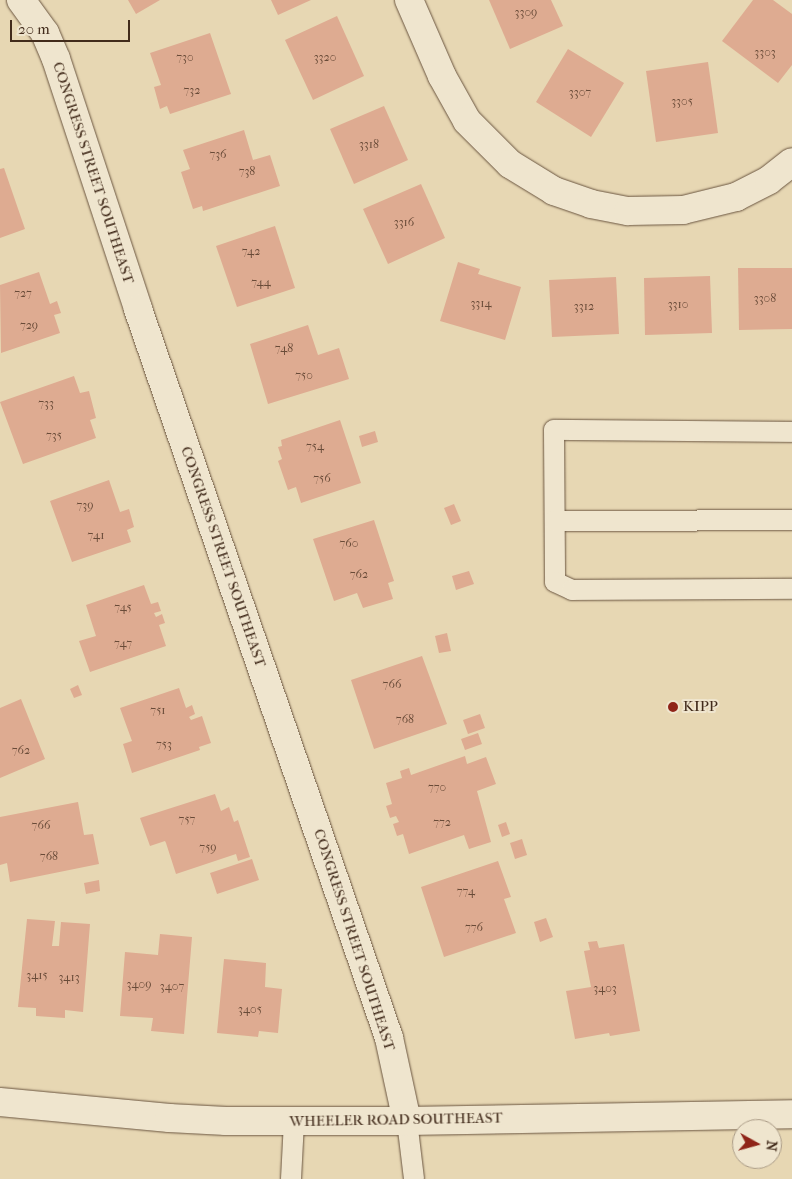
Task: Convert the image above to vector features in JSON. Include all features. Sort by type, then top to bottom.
[{"type":"street","name":"CONGRESS STREET SOUTHEAST","points":[[21,0],[45,33],[56,58],[138,310],[389,1038],[406,1121]]},
{"type":"street","points":[[409,0],[442,76],[467,121],[510,164],[554,191],[609,208],[648,212],[683,210],[736,197],[769,180],[792,162]]},
{"type":"street","name":"WHEELER ROAD SOUTHEAST","points":[[0,1102],[169,1118],[294,1122],[792,1114]]},
{"type":"lane","points":[[792,432],[554,430],[555,582],[572,590],[792,589]]},
{"type":"lane","points":[[555,521],[792,520]]},
{"type":"lane","points":[[406,1121],[414,1179]]},
{"type":"lane","points":[[291,1179],[294,1122]]},
{"type":"building","points":[[128,0],[160,0],[136,14]]},
{"type":"building","points":[[271,0],[311,0],[278,15]]},
{"type":"building","points":[[489,0],[551,0],[563,26],[510,49]]},
{"type":"building","points":[[753,0],[773,0],[792,14],[792,65],[778,83],[722,41]]},
{"type":"building","points":[[337,16],[364,76],[313,100],[285,40]]},
{"type":"building","points":[[210,33],[231,94],[170,114],[167,106],[160,109],[154,87],[161,85],[150,53]]},
{"type":"building","points":[[568,49],[624,83],[591,137],[536,102]]},
{"type":"building","points":[[708,62],[718,133],[656,142],[646,71]]},
{"type":"building","points":[[384,106],[408,160],[354,184],[330,129]]},
{"type":"building","points":[[244,130],[253,160],[270,155],[280,186],[203,211],[202,206],[193,209],[181,172],[190,169],[183,150]]},
{"type":"building","points":[[4,168],[25,229],[0,238],[0,169]]},
{"type":"building","points":[[421,184],[445,238],[388,264],[363,209]]},
{"type":"building","points":[[275,226],[295,288],[237,307],[216,246]]},
{"type":"building","points":[[458,262],[480,269],[478,274],[521,287],[505,340],[440,321]]},
{"type":"building","points":[[738,268],[792,268],[792,329],[739,330]]},
{"type":"building","points":[[39,272],[50,304],[57,301],[61,313],[54,315],[60,333],[1,353],[0,285]]},
{"type":"building","points":[[710,276],[712,333],[645,335],[644,278]]},
{"type":"building","points":[[616,277],[619,334],[552,337],[549,280]]},
{"type":"building","points":[[308,325],[318,355],[339,348],[349,379],[268,404],[250,344]]},
{"type":"building","points":[[74,376],[80,393],[89,391],[96,418],[90,420],[96,438],[23,464],[0,402]]},
{"type":"building","points":[[340,420],[361,483],[301,503],[296,487],[288,490],[278,461],[282,459],[278,447],[282,446],[281,440]]},
{"type":"building","points":[[375,431],[378,442],[362,447],[359,436]]},
{"type":"building","points":[[109,480],[120,512],[129,509],[134,527],[127,530],[131,542],[72,562],[50,501]]},
{"type":"building","points":[[454,504],[461,521],[451,525],[444,508]]},
{"type":"building","points":[[374,520],[394,581],[388,583],[393,599],[363,608],[357,593],[334,601],[313,539]]},
{"type":"building","points":[[469,571],[474,584],[456,590],[452,576]]},
{"type":"building","points":[[144,585],[151,604],[158,602],[161,611],[154,613],[156,617],[162,614],[165,623],[159,625],[166,646],[90,672],[79,641],[96,636],[86,605]]},
{"type":"building","points":[[447,633],[451,651],[439,653],[435,636]]},
{"type":"building","points":[[422,656],[447,724],[374,749],[351,680]]},
{"type":"building","points":[[78,685],[82,695],[74,698],[70,689]]},
{"type":"building","points":[[179,688],[186,708],[192,705],[195,714],[189,717],[191,720],[202,716],[211,743],[199,747],[200,750],[132,773],[123,744],[132,741],[120,708]]},
{"type":"building","points":[[21,699],[45,759],[0,778],[0,708]]},
{"type":"building","points":[[480,714],[485,728],[468,734],[463,720]]},
{"type":"building","points":[[478,733],[482,744],[465,750],[461,739]]},
{"type":"building","points":[[465,756],[467,764],[486,757],[496,784],[477,791],[491,842],[469,849],[464,835],[409,854],[403,834],[397,836],[393,824],[399,822],[396,816],[390,818],[386,806],[392,804],[386,783],[402,778],[400,771],[409,768],[411,775]]},
{"type":"building","points":[[215,794],[221,811],[229,807],[234,822],[238,820],[250,857],[238,861],[236,854],[176,874],[165,841],[150,846],[140,818]]},
{"type":"building","points":[[78,802],[84,835],[93,834],[99,864],[10,882],[7,863],[0,865],[0,817]]},
{"type":"building","points":[[506,822],[510,834],[502,837],[498,825]]},
{"type":"building","points":[[522,839],[527,855],[515,859],[510,843]]},
{"type":"building","points":[[252,859],[259,880],[217,894],[210,873]]},
{"type":"building","points":[[498,861],[511,897],[504,899],[516,933],[444,957],[421,887]]},
{"type":"building","points":[[99,880],[100,891],[86,894],[84,883]]},
{"type":"building","points":[[546,918],[553,937],[540,942],[534,922]]},
{"type":"building","points":[[27,919],[55,921],[52,946],[59,946],[61,922],[90,924],[83,1012],[65,1010],[65,1018],[36,1016],[36,1008],[18,1007]]},
{"type":"building","points":[[160,934],[192,937],[184,1034],[151,1031],[153,1018],[120,1016],[125,952],[158,955]]},
{"type":"building","points":[[597,941],[599,948],[624,944],[640,1031],[610,1036],[609,1033],[575,1039],[566,991],[591,987],[584,951],[590,950],[588,942]]},
{"type":"building","points":[[224,959],[266,963],[265,987],[282,989],[278,1033],[259,1031],[258,1037],[217,1033]]},
{"type":"place","name":"KIPP","points":[[673,707]]}]
